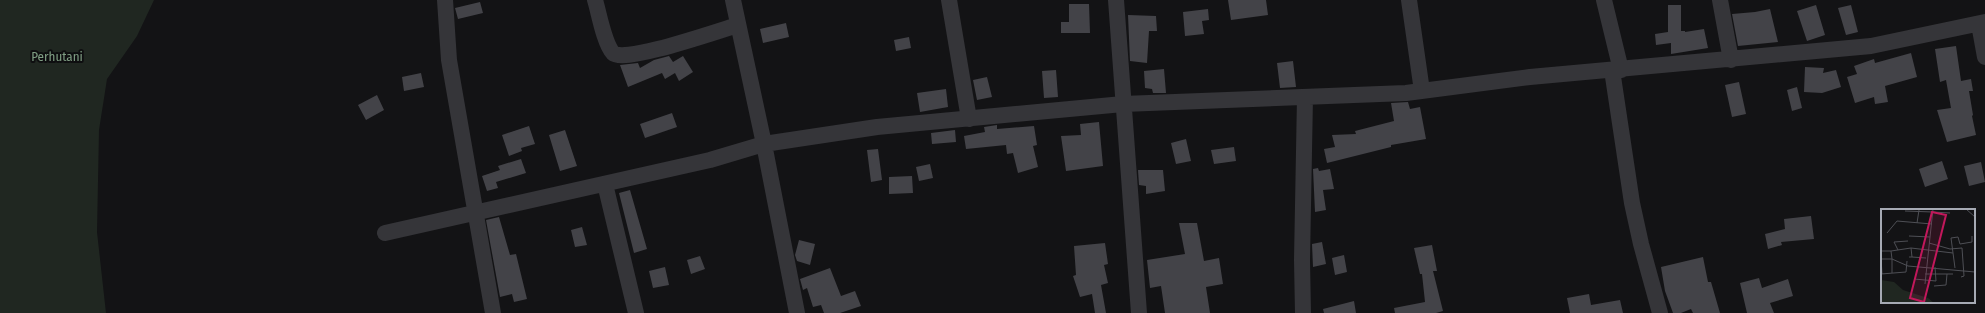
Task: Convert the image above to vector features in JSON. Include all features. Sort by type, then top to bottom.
[{"type":"street","points":[[445,0],[449,60],[477,213],[493,313]]},
{"type":"street","points":[[595,0],[607,41],[613,52],[618,56],[654,50],[738,25]]},
{"type":"street","points":[[733,0],[764,144],[797,313]]},
{"type":"street","points":[[949,0],[969,119]]},
{"type":"street","points":[[1116,0],[1139,313]]},
{"type":"street","points":[[1409,0],[1422,91]]},
{"type":"street","points":[[1604,0],[1616,70],[1632,203],[1641,244],[1660,313]]},
{"type":"street","points":[[1720,0],[1731,60]]},
{"type":"street","points":[[385,233],[710,160],[764,144],[877,127],[1123,104],[1422,91],[1530,78],[1871,46],[1982,23],[1985,57]]},
{"type":"street","points":[[1303,313],[1302,260],[1305,97]]},
{"type":"street","points":[[605,184],[636,313]]},
{"type":"green space","name":"Perhutani","points":[[0,0],[154,0],[137,36],[107,79],[99,130],[97,232],[106,313],[0,313]]},
{"type":"building","points":[[1228,0],[1266,0],[1268,15],[1231,20]]},
{"type":"building","points":[[480,2],[483,13],[458,19],[455,8]]},
{"type":"building","points":[[1069,4],[1089,4],[1090,33],[1061,33],[1061,22],[1069,22]]},
{"type":"building","points":[[1668,5],[1681,5],[1681,31],[1685,32],[1704,29],[1708,48],[1671,54],[1671,43],[1656,45],[1655,34],[1668,32]]},
{"type":"building","points":[[1816,5],[1825,35],[1807,41],[1797,11]]},
{"type":"building","points":[[1851,5],[1858,32],[1846,35],[1838,8]]},
{"type":"building","points":[[1208,9],[1209,20],[1202,21],[1204,34],[1185,36],[1183,12]]},
{"type":"building","points":[[1770,9],[1778,42],[1738,46],[1732,14]]},
{"type":"building","points":[[1128,15],[1156,16],[1157,31],[1149,31],[1147,63],[1130,61]]},
{"type":"building","points":[[786,23],[789,37],[763,43],[760,29]]},
{"type":"building","points":[[909,37],[911,48],[896,51],[894,40]]},
{"type":"building","points":[[1956,46],[1961,81],[1971,79],[1973,91],[1969,91],[1976,135],[1947,142],[1937,110],[1951,108],[1946,80],[1940,82],[1935,49]]},
{"type":"building","points":[[1911,53],[1917,77],[1885,86],[1888,102],[1875,104],[1874,97],[1855,103],[1847,77],[1857,74],[1854,66],[1874,59],[1875,63]]},
{"type":"building","points":[[669,56],[673,62],[683,56],[693,72],[679,81],[675,73],[665,79],[662,73],[628,87],[620,65],[638,63],[640,68],[654,60]]},
{"type":"building","points":[[1293,61],[1296,87],[1280,88],[1277,63]]},
{"type":"building","points":[[1805,67],[1824,68],[1823,73],[1836,70],[1841,87],[1822,93],[1804,92]]},
{"type":"building","points":[[1164,69],[1166,93],[1153,93],[1152,89],[1145,88],[1144,71]]},
{"type":"building","points":[[1056,70],[1058,97],[1044,98],[1042,71]]},
{"type":"building","points":[[421,73],[424,87],[404,91],[402,77]]},
{"type":"building","points":[[987,77],[992,97],[977,100],[973,80]]},
{"type":"building","points":[[1739,82],[1746,114],[1732,117],[1725,85]]},
{"type":"building","points":[[1797,87],[1802,108],[1792,111],[1787,90]]},
{"type":"building","points":[[946,89],[948,107],[920,112],[917,93]]},
{"type":"building","points":[[377,95],[384,110],[366,120],[358,105]]},
{"type":"building","points":[[1408,102],[1410,109],[1420,107],[1426,139],[1391,145],[1391,147],[1327,163],[1324,149],[1335,147],[1332,135],[1356,134],[1355,131],[1394,121],[1391,103]]},
{"type":"building","points":[[672,113],[677,127],[645,138],[640,124]]},
{"type":"building","points":[[1099,122],[1103,166],[1066,171],[1061,136],[1081,135],[1080,124]]},
{"type":"building","points":[[997,125],[997,129],[1034,126],[1037,145],[1033,146],[1038,167],[1018,173],[1013,153],[1007,154],[1006,145],[966,149],[964,136],[985,132],[984,127]]},
{"type":"building","points":[[529,126],[535,144],[521,148],[522,151],[509,156],[502,135]]},
{"type":"building","points":[[565,130],[577,166],[560,171],[549,135]]},
{"type":"building","points":[[955,130],[956,142],[932,144],[931,133]]},
{"type":"building","points":[[1186,139],[1191,161],[1176,164],[1171,143]]},
{"type":"building","points":[[1234,147],[1236,161],[1214,164],[1211,150]]},
{"type":"building","points":[[878,149],[882,180],[871,182],[867,150]]},
{"type":"building","points":[[521,159],[526,173],[496,182],[498,188],[487,191],[482,176],[500,170],[498,166]]},
{"type":"building","points":[[1942,161],[1948,179],[1925,187],[1919,169]]},
{"type":"building","points":[[1981,162],[1985,182],[1969,186],[1964,166]]},
{"type":"building","points":[[930,164],[933,178],[919,181],[916,167]]},
{"type":"building","points":[[1318,168],[1319,171],[1330,169],[1334,189],[1323,190],[1326,210],[1315,212],[1313,169]]},
{"type":"building","points":[[1138,170],[1163,170],[1165,191],[1146,194],[1146,186],[1139,185]]},
{"type":"building","points":[[912,176],[913,193],[889,194],[889,177]]},
{"type":"building","points":[[630,190],[647,249],[634,253],[619,193]]},
{"type":"building","points":[[1811,216],[1814,239],[1781,242],[1782,245],[1768,249],[1765,234],[1785,229],[1784,219]]},
{"type":"building","points":[[499,217],[510,255],[516,254],[527,299],[514,302],[512,294],[500,297],[486,220]]},
{"type":"building","points":[[1179,223],[1197,223],[1204,261],[1219,258],[1223,284],[1206,287],[1210,313],[1165,313],[1161,286],[1150,288],[1147,260],[1185,254]]},
{"type":"building","points":[[582,227],[587,245],[575,247],[571,230]]},
{"type":"building","points":[[799,240],[815,244],[810,265],[797,261],[795,255]]},
{"type":"building","points":[[1322,242],[1326,264],[1313,267],[1312,244]]},
{"type":"building","points":[[1105,243],[1108,264],[1104,265],[1108,283],[1101,285],[1106,313],[1095,313],[1092,294],[1080,297],[1073,276],[1076,275],[1074,246]]},
{"type":"building","points":[[1432,245],[1437,271],[1433,271],[1443,311],[1436,313],[1395,313],[1394,308],[1425,302],[1422,274],[1420,274],[1414,248]]},
{"type":"building","points":[[1344,255],[1347,272],[1335,275],[1332,258]]},
{"type":"building","points":[[700,256],[705,269],[691,274],[687,260]]},
{"type":"building","points":[[1703,257],[1708,282],[1711,282],[1720,313],[1693,313],[1691,309],[1681,313],[1673,313],[1665,291],[1661,267]]},
{"type":"building","points":[[665,267],[669,285],[653,288],[649,271]]},
{"type":"building","points":[[830,268],[841,296],[855,291],[861,306],[840,313],[824,313],[821,305],[813,307],[807,288],[803,290],[800,279]]},
{"type":"building","points":[[1759,278],[1762,288],[1788,279],[1793,296],[1770,303],[1774,313],[1747,313],[1740,283]]},
{"type":"building","points":[[1589,294],[1591,305],[1620,300],[1623,313],[1570,313],[1567,298]]},
{"type":"building","points":[[1354,301],[1356,313],[1324,313],[1323,309]]}]
